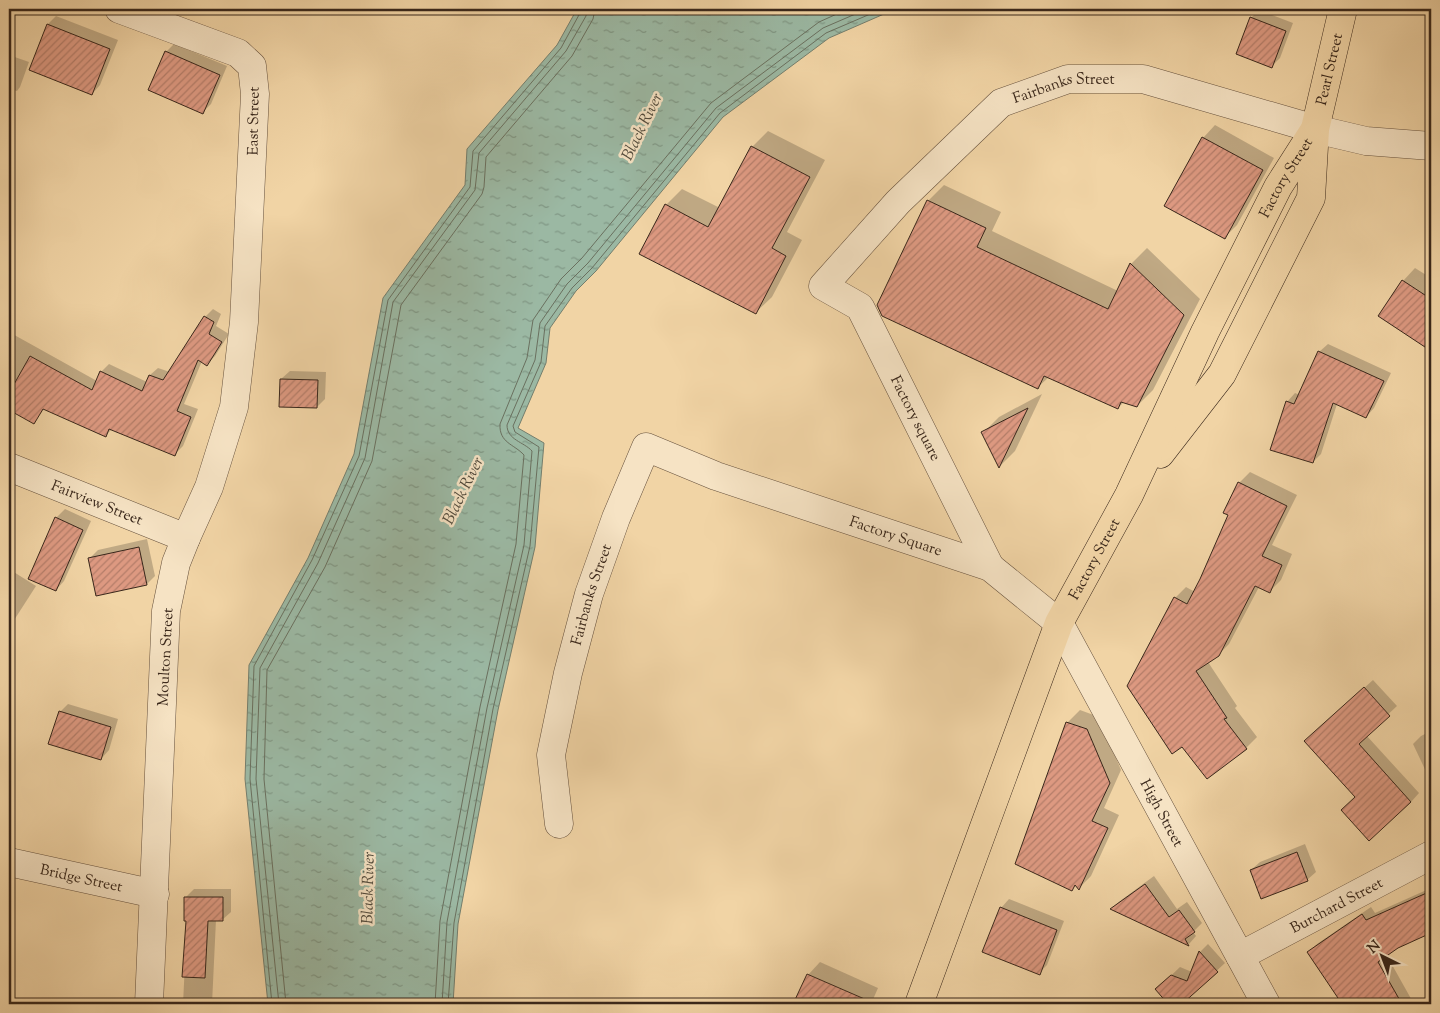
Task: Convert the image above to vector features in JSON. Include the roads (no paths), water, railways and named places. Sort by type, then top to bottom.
[{"type":"main road","name":"Pearl Street","points":[[1315,129],[1343,9]]},
{"type":"main road","name":"Factory Street","points":[[919,1004],[1060,623],[1129,495],[1205,332],[1278,188],[1315,129]]},
{"type":"street","name":"East Street","points":[[119,9],[238,53],[252,66],[255,94],[244,322]]},
{"type":"street","name":"Fairbanks Street","points":[[824,286],[898,202],[1001,103],[1068,79],[1143,79],[1315,129],[1366,141],[1431,146]]},
{"type":"street","name":"Factory square","points":[[824,286],[860,307],[990,567]]},
{"type":"street","name":"Moulton Street","points":[[149,1004],[166,611],[176,564],[209,487],[234,407],[244,322]]},
{"type":"street","name":"Fairbanks Street","points":[[559,824],[551,755],[568,673],[589,594],[616,518],[646,447],[716,476]]},
{"type":"street","name":"Fairview Street","points":[[9,468],[186,538]]},
{"type":"street","name":"Factory Square","points":[[716,476],[990,567],[1060,623]]},
{"type":"street","name":"High Street","points":[[1060,623],[1266,1004]]},
{"type":"street","name":"Burchard Street","points":[[1240,956],[1431,855]]},
{"type":"street","name":"Bridge Street","points":[[9,862],[154,894]]},
{"type":"water","name":"Black River","points":[[577,9],[890,9],[884,14],[829,38],[723,117],[596,271],[576,291],[550,328],[546,363],[518,428],[544,443],[535,547],[498,710],[458,924],[453,1004],[268,1004],[245,779],[249,665],[308,558],[354,454],[383,298],[465,185],[467,149],[557,45]]}]
